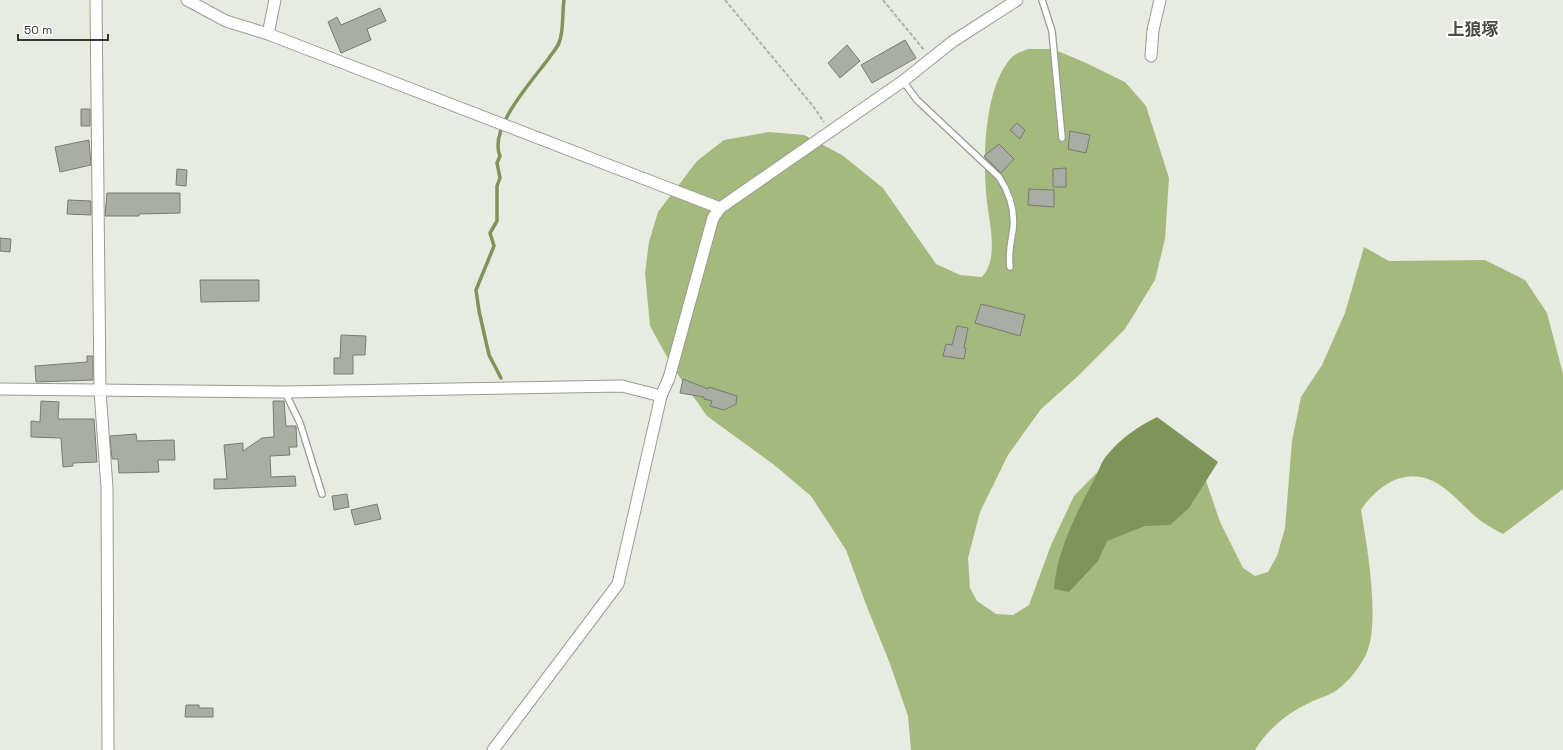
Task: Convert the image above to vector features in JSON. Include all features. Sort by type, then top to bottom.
[{"type":"street","points":[[96,0],[100,391],[107,488],[108,750]]},
{"type":"street","points":[[187,0],[226,21],[268,34],[720,208]]},
{"type":"street","points":[[268,34],[275,0]]},
{"type":"street","points":[[493,750],[618,584],[661,396],[669,378],[713,218],[720,208],[902,81],[952,42],[1017,0]]},
{"type":"street","points":[[1151,56],[1153,30],[1160,0]]},
{"type":"street","points":[[0,389],[285,392],[622,386],[661,396]]},
{"type":"lane","points":[[1042,0],[1052,31],[1062,138]]},
{"type":"lane","points":[[902,81],[917,100],[1000,177],[1007,189],[1012,208],[1013,227],[1008,254],[1010,267]]},
{"type":"lane","points":[[285,392],[300,423],[322,494]]},
{"type":"path","points":[[725,0],[813,106],[830,131]]},
{"type":"path","points":[[883,0],[931,59]]},
{"type":"shaded area","points":[[1028,49],[1053,49],[1125,82],[1146,106],[1169,178],[1165,239],[1155,280],[1125,329],[1077,377],[1041,409],[1008,455],[980,512],[968,558],[970,588],[977,601],[996,614],[1013,615],[1029,605],[1051,545],[1074,496],[1118,451],[1167,429],[1182,435],[1198,457],[1220,522],[1243,568],[1255,576],[1268,572],[1277,556],[1285,528],[1292,441],[1301,397],[1322,365],[1345,313],[1364,247],[1389,261],[1485,260],[1525,280],[1547,313],[1563,374],[1563,489],[1503,534],[1479,520],[1447,490],[1428,479],[1408,477],[1398,479],[1381,488],[1373,495],[1361,510],[1369,562],[1372,602],[1371,638],[1365,657],[1346,683],[1334,692],[1312,701],[1285,717],[1272,728],[1255,750],[911,750],[908,716],[889,661],[846,550],[811,496],[773,464],[707,416],[672,366],[650,326],[645,273],[649,242],[658,212],[697,161],[724,140],[769,132],[804,135],[842,155],[883,188],[936,264],[960,275],[982,277],[988,268],[992,247],[985,176],[986,140],[991,104],[995,87],[1010,59],[1016,54]]},
{"type":"shaded area","points":[[1157,417],[1218,462],[1189,508],[1170,525],[1145,526],[1107,541],[1098,561],[1069,592],[1054,589],[1063,546],[1104,459],[1125,437]]},
{"type":"building","points":[[380,8],[386,21],[367,29],[371,40],[341,53],[328,22],[337,17],[341,25]]},
{"type":"building","points":[[905,40],[916,58],[872,83],[861,65]]},
{"type":"building","points":[[847,45],[860,61],[840,78],[828,63]]},
{"type":"building","points":[[81,109],[90,109],[90,126],[81,126]]},
{"type":"building","points":[[1017,123],[1025,130],[1020,139],[1010,130]]},
{"type":"building","points":[[1070,131],[1090,135],[1086,153],[1068,149]]},
{"type":"building","points":[[89,140],[91,165],[60,172],[55,147]]},
{"type":"building","points":[[999,144],[1014,159],[1001,173],[984,156]]},
{"type":"building","points":[[1066,168],[1066,187],[1053,187],[1053,169]]},
{"type":"building","points":[[177,169],[187,170],[186,186],[176,185]]},
{"type":"building","points":[[1029,189],[1054,190],[1054,207],[1028,205]]},
{"type":"building","points":[[107,193],[180,193],[180,213],[139,214],[139,216],[105,216]]},
{"type":"building","points":[[68,200],[91,201],[91,215],[67,214]]},
{"type":"building","points":[[0,238],[11,239],[10,252],[0,251]]},
{"type":"building","points":[[200,280],[259,280],[259,301],[201,302]]},
{"type":"building","points":[[981,304],[1025,315],[1020,336],[975,323]]},
{"type":"building","points":[[957,326],[968,328],[964,348],[966,348],[964,359],[943,356],[946,344],[952,345]]},
{"type":"building","points":[[341,335],[366,336],[365,355],[353,355],[353,374],[334,374],[334,358],[340,358]]},
{"type":"building","points":[[87,356],[93,356],[93,380],[36,382],[35,366],[87,362]]},
{"type":"building","points":[[683,379],[708,389],[709,387],[737,396],[736,404],[724,410],[710,406],[712,401],[704,399],[704,397],[680,393]]},
{"type":"building","points":[[41,401],[59,402],[58,419],[94,419],[97,462],[73,463],[73,466],[63,467],[61,438],[31,437],[31,421],[40,422]]},
{"type":"building","points":[[273,401],[284,401],[286,426],[296,426],[297,447],[289,447],[290,455],[270,456],[271,477],[295,476],[296,486],[214,489],[214,479],[227,479],[224,445],[243,443],[243,451],[262,438],[274,437]]},
{"type":"building","points":[[136,434],[137,441],[174,440],[175,460],[158,460],[159,472],[119,473],[118,459],[112,459],[110,436]]},
{"type":"building","points":[[347,494],[349,507],[334,510],[332,496]]},
{"type":"building","points":[[377,504],[381,519],[355,525],[351,510]]},
{"type":"building","points":[[186,705],[199,705],[199,708],[213,708],[213,717],[185,717]]},
{"type":"waterway","points":[[501,378],[489,355],[476,290],[494,246],[490,233],[497,221],[497,186],[500,178],[497,163],[500,156],[498,145],[500,132],[506,118],[523,91],[559,43],[561,38],[564,0]]},
{"type":"district","name":"上狼塚","points":[[1473,29]]}]
